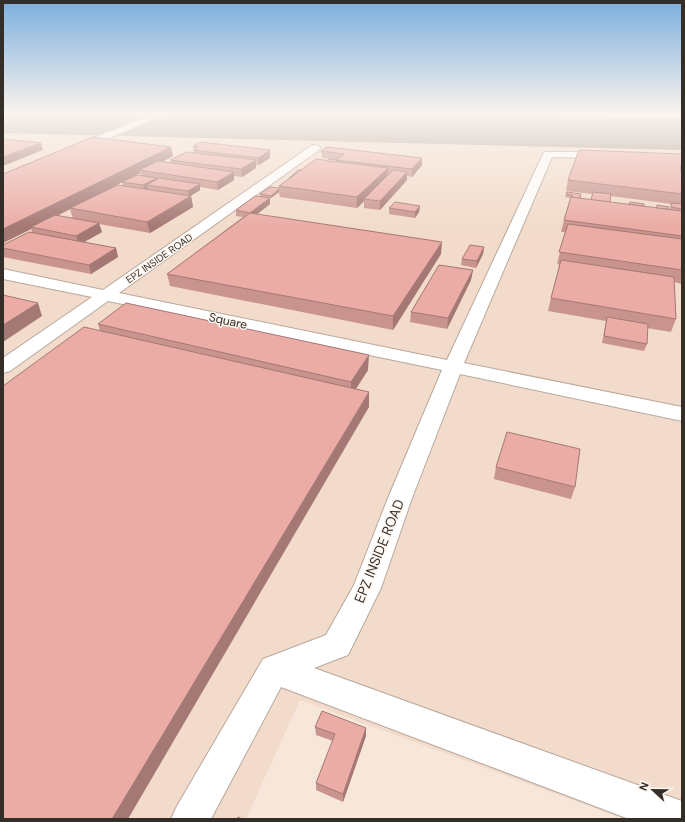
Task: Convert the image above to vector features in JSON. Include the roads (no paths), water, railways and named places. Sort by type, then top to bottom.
[{"type":"lane","points":[[62,154],[69,151]]},
{"type":"lane","name":"EPZ INSIDE ROAD","points":[[3,367],[310,151]]},
{"type":"lane","name":"EPZ INSIDE ROAD","points":[[274,669],[337,645],[367,588],[400,498],[453,367],[548,154],[617,156]]},
{"type":"lane","name":"Square","points":[[3,274],[682,414]]},
{"type":"lane","points":[[190,819],[274,669],[679,819]]}]
